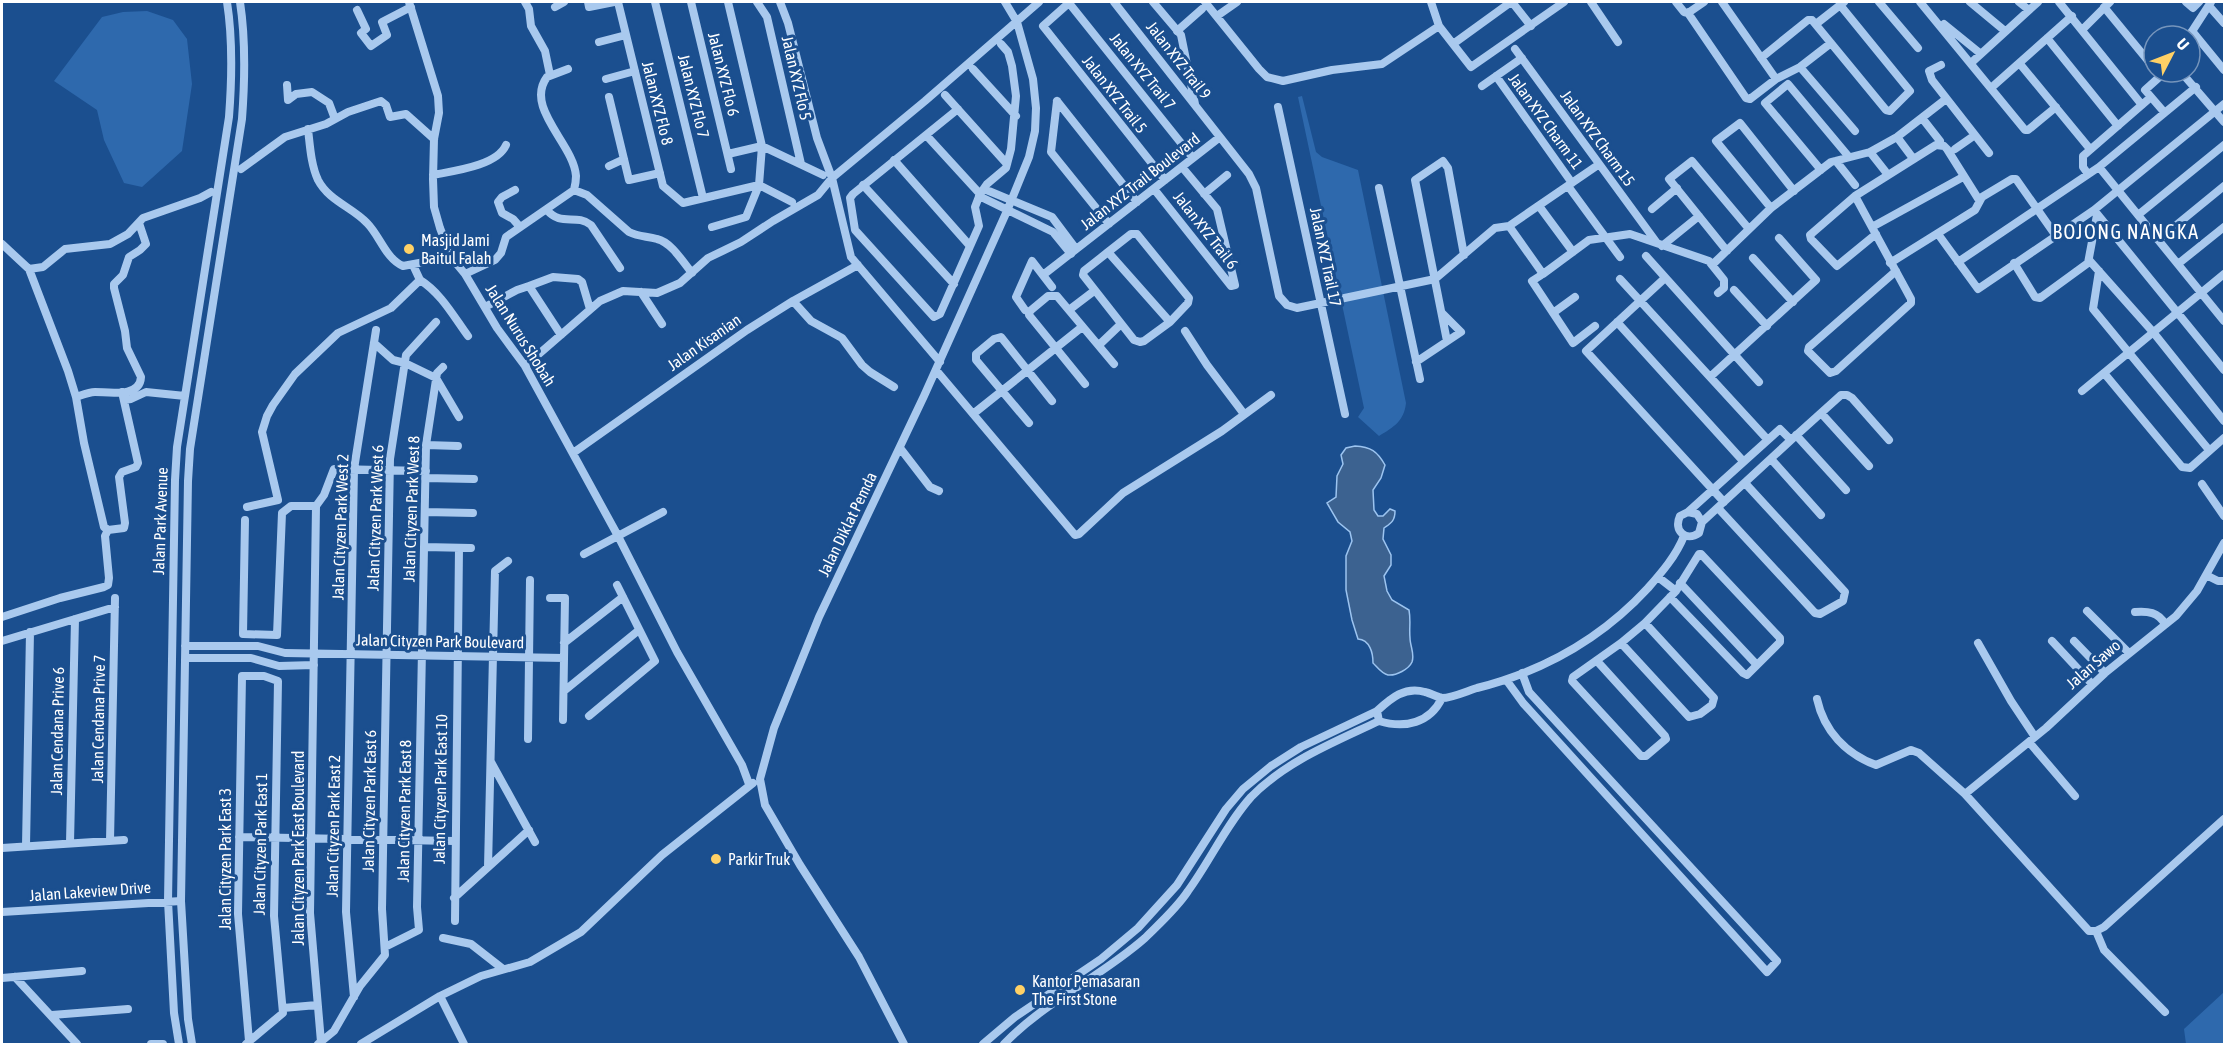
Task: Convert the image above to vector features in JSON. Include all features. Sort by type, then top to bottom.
[{"type":"street","points":[[525,2],[529,9],[531,26],[545,51],[550,75]]},
{"type":"street","points":[[555,7],[564,2]]},
{"type":"street","points":[[589,4],[614,2]]},
{"type":"street","name":"Jalan XYZ Flo 8","points":[[618,2],[663,186],[683,203],[704,198]]},
{"type":"street","name":"Jalan XYZ Flo 7","points":[[655,2],[704,198]]},
{"type":"street","name":"Jalan XYZ Flo 6","points":[[691,2],[731,169]]},
{"type":"street","points":[[712,227],[746,217],[759,185],[762,146],[728,2]]},
{"type":"street","name":"Jalan XYZ Flo 5","points":[[757,2],[767,17],[801,164]]},
{"type":"street","points":[[780,2],[788,23],[817,138],[832,178],[851,257],[1075,535],[1079,534],[1123,493],[1271,395]]},
{"type":"street","name":"Jalan Diklat Pemda","points":[[904,1044],[867,971],[765,805],[760,779],[774,728],[819,617],[938,366],[1029,157],[1035,131],[1034,80],[1017,22],[1005,2]]},
{"type":"street","points":[[525,366],[600,301],[623,291],[657,293],[680,283],[708,258],[741,242],[818,195],[832,178],[1039,2]]},
{"type":"street","name":"Jalan XYZ Trail 5","points":[[1070,2],[1043,26],[1165,180]]},
{"type":"street","name":"Jalan XYZ Trail 7","points":[[1070,2],[1193,158]]},
{"type":"street","name":"Jalan XYZ Trail 9","points":[[1114,2],[1220,137]]},
{"type":"street","points":[[1217,16],[1237,2]]},
{"type":"street","points":[[1431,2],[1439,26],[1468,65],[1473,67],[1564,2]]},
{"type":"street","points":[[1452,44],[1512,2],[1531,26]]},
{"type":"street","points":[[1591,2],[1618,42]]},
{"type":"street","points":[[1677,2],[1684,12],[1688,13],[1746,98],[1750,99],[1776,79],[1800,67],[1831,43]]},
{"type":"street","points":[[1688,13],[1704,2]]},
{"type":"street","points":[[1722,2],[1776,79]]},
{"type":"street","points":[[1879,2],[1918,48]]},
{"type":"street","points":[[1920,2],[2026,130],[2056,107]]},
{"type":"street","points":[[1970,2],[2005,32]]},
{"type":"street","points":[[2019,2],[2029,10]]},
{"type":"street","points":[[1971,63],[2038,2]]},
{"type":"street","points":[[2062,2],[2142,105]]},
{"type":"street","points":[[227,4],[240,3]]},
{"type":"street","name":"Jalan Park Avenue","points":[[192,1044],[188,1019],[181,900],[190,449],[242,119],[245,77],[240,3]]},
{"type":"street","points":[[1156,3],[1181,35],[1196,107]]},
{"type":"street","points":[[1761,58],[1808,20],[1812,20],[1886,110],[1890,111],[1910,93],[1842,3],[1816,24]]},
{"type":"street","name":"Jalan Park Avenue","points":[[179,1044],[175,1020],[168,901],[175,480],[185,396],[229,117],[232,77],[227,4]]},
{"type":"street","points":[[357,10],[366,25],[361,35],[371,46],[387,35],[382,22],[410,4]]},
{"type":"street","name":"Jalan Nurus Shobah","points":[[410,4],[438,96],[439,113],[434,139],[434,207],[451,257],[465,274],[497,328],[525,366],[618,536],[677,652],[742,765],[750,784]]},
{"type":"street","points":[[2082,30],[2107,4],[2142,52]]},
{"type":"street","points":[[2192,4],[2203,15]]},
{"type":"street","points":[[2197,24],[2210,4],[2224,23]]},
{"type":"street","points":[[1177,31],[1203,5],[1217,16],[1267,77],[1283,81],[1332,70],[1382,64],[1439,26]]},
{"type":"street","points":[[1930,13],[1981,54]]},
{"type":"street","points":[[1991,88],[2072,16]]},
{"type":"street","points":[[599,42],[626,35]]},
{"type":"street","points":[[2047,38],[2118,126]]},
{"type":"street","points":[[958,109],[863,185],[853,194],[850,203],[855,230],[934,317],[940,314],[979,226],[975,207],[981,193],[1006,168],[1011,149],[1016,116],[1016,96],[1008,52],[1001,44]]},
{"type":"street","points":[[2202,45],[2224,70]]},
{"type":"street","name":"Jalan XYZ Charm 15","points":[[1515,49],[1660,245]]},
{"type":"street","name":"Jalan XYZ Charm 11","points":[[1482,86],[1522,58]]},
{"type":"street","points":[[2020,64],[2090,149]]},
{"type":"street","points":[[1941,65],[1929,71],[1932,80],[1989,153]]},
{"type":"street","points":[[1800,67],[1855,131]]},
{"type":"street","points":[[465,274],[498,257],[506,237],[574,190],[576,177],[574,165],[542,105],[541,89],[544,81],[550,75],[568,69]]},
{"type":"street","points":[[973,69],[1016,116]]},
{"type":"street","points":[[606,79],[635,71]]},
{"type":"street","name":"Jalan XYZ Charm 11","points":[[1496,76],[1620,258]]},
{"type":"street","points":[[1821,170],[1765,103],[1788,84],[1849,157]]},
{"type":"street","points":[[2149,84],[2145,88],[2164,112]]},
{"type":"street","points":[[2193,84],[2224,122]]},
{"type":"street","points":[[287,85],[288,100],[296,94],[312,92],[329,103],[335,119]]},
{"type":"street","points":[[1958,262],[2099,167],[2196,87]]},
{"type":"street","points":[[945,95],[1007,164]]},
{"type":"street","points":[[609,98],[629,180],[660,172]]},
{"type":"street","points":[[2088,174],[2082,162],[2083,156],[2151,98]]},
{"type":"street","points":[[1712,265],[1771,208],[1821,170],[1836,161],[1870,152],[1897,137],[1946,99]]},
{"type":"street","points":[[241,169],[285,136],[381,101],[386,105],[390,117],[406,114],[434,139]]},
{"type":"street","points":[[1109,224],[1052,152],[1057,101],[1137,202]]},
{"type":"street","points":[[1938,234],[1977,289],[2056,236],[2096,213],[2119,191],[2224,104]]},
{"type":"street","name":"Jalan XYZ Trail 17","points":[[1278,106],[1344,414]]},
{"type":"street","points":[[1922,118],[1940,141]]},
{"type":"street","points":[[1771,208],[1716,141],[1740,123],[1794,190]]},
{"type":"street","points":[[308,129],[312,162],[324,189],[367,223],[398,264],[413,265],[451,257]]},
{"type":"street","points":[[926,135],[981,193],[1007,211],[1053,232],[1074,251]]},
{"type":"street","points":[[1955,149],[1975,135]]},
{"type":"street","name":"Jalan XYZ Trail Boulevard","points":[[1043,275],[1220,137],[1249,174],[1256,188],[1279,296],[1287,305],[1297,308],[1435,279]]},
{"type":"street","points":[[1897,137],[1912,158]]},
{"type":"street","points":[[433,175],[480,164],[502,153],[506,145]]},
{"type":"street","points":[[1963,177],[1874,231],[1837,266],[1811,239],[1810,235],[1814,230],[1855,196],[1936,145],[1947,149],[1979,200]]},
{"type":"street","points":[[2138,215],[2224,145]]},
{"type":"street","points":[[728,154],[762,146],[823,175]]},
{"type":"street","points":[[1870,152],[1886,171]]},
{"type":"street","points":[[609,166],[624,159]]},
{"type":"street","points":[[894,160],[970,246]]},
{"type":"street","points":[[1447,341],[1414,180],[1443,161],[1448,168],[1464,255]]},
{"type":"street","points":[[1727,251],[1669,179],[1692,161],[1749,229]]},
{"type":"street","points":[[1836,161],[1855,185]]},
{"type":"street","points":[[1435,279],[1495,228],[1509,226],[1599,165]]},
{"type":"street","points":[[1182,167],[1204,194],[1227,175]]},
{"type":"street","points":[[2099,167],[2224,321]]},
{"type":"street","points":[[1855,196],[1893,267],[1911,299],[1911,303],[1836,371],[1830,372],[1808,351],[1809,347],[1893,267],[1975,210],[1979,200],[1985,194],[2016,179],[2056,236]]},
{"type":"street","points":[[704,198],[759,185],[792,202]]},
{"type":"street","points":[[863,185],[954,284]]},
{"type":"street","points":[[2158,240],[2224,186]]},
{"type":"street","points":[[1379,188],[1420,379]]},
{"type":"street","name":"Jalan XYZ Trail 6","points":[[1154,189],[1231,286],[1235,285],[1217,209],[1204,194]]},
{"type":"street","points":[[1652,209],[1677,189]]},
{"type":"street","points":[[516,190],[502,197],[498,202],[502,213],[513,219],[520,227]]},
{"type":"street","points":[[574,190],[587,195],[637,237],[660,239],[692,273]]},
{"type":"street","points":[[29,269],[43,267],[65,249],[110,244],[128,234],[143,218],[211,192]]},
{"type":"street","points":[[981,193],[1012,199],[1052,217],[1074,251]]},
{"type":"street","points":[[1539,206],[1573,252]]},
{"type":"street","points":[[547,210],[557,219],[585,220],[591,225],[620,268]]},
{"type":"street","points":[[2014,263],[2038,299],[2088,263],[2096,213]]},
{"type":"street","points":[[2096,213],[2224,370]]},
{"type":"street","points":[[1660,245],[1699,216]]},
{"type":"street","points":[[123,396],[136,388],[141,382],[141,377],[127,348],[114,284],[123,274],[129,257],[146,244],[140,223]]},
{"type":"street","points":[[1509,226],[1543,274]]},
{"type":"street","points":[[2178,264],[2224,227]]},
{"type":"street","points":[[1131,234],[1137,234],[1189,298],[1188,303],[1170,322],[1140,342],[1134,340],[1094,291],[1083,273],[1108,252],[1131,234]]},
{"type":"street","points":[[1595,326],[1573,343],[1532,281],[1589,240],[1630,234],[1708,261],[1724,280],[1724,288],[1718,293]]},
{"type":"street","points":[[1710,377],[1816,279],[1779,238]]},
{"type":"street","points":[[2,244],[29,269],[76,397],[84,443],[105,527],[108,530]]},
{"type":"street","points":[[1108,252],[1170,322]]},
{"type":"street","points":[[1646,256],[1759,382]]},
{"type":"street","points":[[1754,258],[1793,302]]},
{"type":"street","points":[[2090,260],[2153,332],[2224,421]]},
{"type":"street","points":[[1025,310],[1016,297],[1032,261],[1052,287]]},
{"type":"street","points":[[413,265],[420,280],[428,285],[468,336]]},
{"type":"street","name":"Jalan Kisanian","points":[[573,453],[747,330],[858,265]]},
{"type":"street","points":[[2099,271],[2092,309],[2209,450]]},
{"type":"street","points":[[2082,391],[2224,274]]},
{"type":"street","points":[[485,307],[517,290],[553,277],[578,279],[582,282],[590,309]]},
{"type":"street","points":[[1665,278],[1587,352],[1713,490],[1721,505],[1815,613],[1820,614],[1844,601],[1846,596],[1844,591],[1745,483]]},
{"type":"street","points":[[1620,279],[1767,439]]},
{"type":"street","points":[[247,507],[278,500],[262,432],[273,405],[295,374],[338,333],[391,308],[420,280]]},
{"type":"street","points":[[529,286],[561,335]]},
{"type":"street","points":[[1734,290],[1767,326]]},
{"type":"street","points":[[641,291],[662,324]]},
{"type":"street","points":[[1069,310],[1094,291]]},
{"type":"street","points":[[1085,384],[1029,313],[1051,295],[1057,296],[1114,364]]},
{"type":"street","points":[[1553,313],[1575,297]]},
{"type":"street","points":[[793,301],[811,321],[842,338],[870,372],[894,387]]},
{"type":"street","points":[[1416,362],[1461,332],[1442,313]]},
{"type":"street","name":"Jalan Cityzen Park West 6","points":[[386,655],[390,470],[406,355],[436,322]]},
{"type":"street","points":[[1617,322],[1743,461]]},
{"type":"street","points":[[1099,345],[1121,324]]},
{"type":"street","points":[[975,413],[1082,327]]},
{"type":"street","name":"Jalan Cityzen Park West 2","points":[[351,654],[354,469],[376,330]]},
{"type":"street","points":[[1185,331],[1244,414]]},
{"type":"street","points":[[1029,423],[975,358],[976,354],[994,339],[1001,337],[1052,400]]},
{"type":"street","points":[[374,343],[393,360],[405,363],[436,378],[459,417]]},
{"type":"street","points":[[193,344],[207,346]]},
{"type":"street","name":"Jalan Cityzen Park West 8","points":[[422,656],[426,445],[436,373],[443,367]]},
{"type":"street","points":[[2104,373],[2182,467],[2190,468],[2224,438]]},
{"type":"street","points":[[76,397],[93,392],[131,399],[146,392],[185,396]]},
{"type":"street","points":[[1846,490],[1794,438],[1780,429],[1689,512],[1681,515],[1677,522],[1678,530],[1684,536],[1691,537],[1697,534],[1702,522],[1794,438],[1840,395],[1852,398],[1889,440]]},
{"type":"street","points":[[108,530],[124,528],[119,477],[123,472],[136,467],[138,463],[123,396]]},
{"type":"street","points":[[1821,413],[1869,466]]},
{"type":"street","points":[[426,445],[458,446]]},
{"type":"street","points":[[900,448],[930,487],[939,491]]},
{"type":"street","points":[[1771,459],[1821,515]]},
{"type":"street","points":[[245,520],[243,634],[278,635],[282,513],[291,506],[316,506],[324,495],[334,469],[390,470],[474,479]]},
{"type":"street","points":[[2202,484],[2224,516]]},
{"type":"street","name":"Jalan Cityzen Park East Boulevard","points":[[316,506],[310,913],[319,1043]]},
{"type":"street","points":[[425,512],[473,513]]},
{"type":"street","points":[[584,554],[663,512]]},
{"type":"street","points":[[1689,512],[1697,514],[1702,522]]},
{"type":"street","points":[[2,617],[108,585],[105,536],[108,530]]},
{"type":"street","points":[[983,1044],[1015,1017],[1101,959],[1138,928],[1177,885],[1226,809],[1252,781],[1270,766],[1301,747],[1377,711],[1391,698],[1407,690],[1418,690],[1442,698],[1507,681],[1583,644],[1628,609],[1658,576],[1679,548],[1684,536]]},
{"type":"street","name":"Jalan Sawo","points":[[1965,794],[2032,740],[2092,684],[2189,602],[2224,543]]},
{"type":"street","points":[[424,547],[471,548]]},
{"type":"street","name":"Jalan Cityzen Park East 10","points":[[455,921],[454,841],[459,548]]},
{"type":"street","points":[[1597,661],[1665,736],[1666,739],[1651,754],[1641,756],[1572,681],[1573,677],[1645,623],[1675,590],[1697,555],[1701,554],[1781,640],[1747,675],[1675,590]]},
{"type":"street","points":[[488,867],[495,571],[508,561]]},
{"type":"street","points":[[2206,575],[2218,581],[2224,581]]},
{"type":"street","points":[[1658,576],[1756,664]]},
{"type":"street","points":[[528,740],[530,580]]},
{"type":"street","points":[[173,585],[186,585]]},
{"type":"street","points":[[590,716],[655,661],[617,585]]},
{"type":"street","points":[[564,643],[623,597]]},
{"type":"street","name":"Jalan Cendana Prive 7","points":[[110,841],[116,598]]},
{"type":"street","points":[[549,598],[565,598],[563,720]]},
{"type":"street","points":[[2,641],[115,607]]},
{"type":"street","points":[[2087,611],[2129,653]]},
{"type":"street","points":[[2135,612],[2151,612],[2165,624]]},
{"type":"street","name":"Jalan Cendana Prive 6","points":[[70,843],[75,619]]},
{"type":"street","points":[[1621,643],[1689,717],[1701,714],[1712,705],[1714,698],[1645,623]]},
{"type":"street","points":[[564,691],[639,630]]},
{"type":"street","points":[[26,846],[30,632]]},
{"type":"street","points":[[2052,641],[2092,684]]},
{"type":"street","points":[[2074,641],[2105,673]]},
{"type":"street","points":[[1978,643],[2032,740],[2075,796]]},
{"type":"street","name":"Jalan Cityzen Park Boulevard","points":[[185,646],[258,646],[285,653],[315,654],[564,658]]},
{"type":"street","name":"Jalan Cityzen Park East 2","points":[[351,654],[346,912],[354,997]]},
{"type":"street","name":"Jalan Cityzen Park East 6","points":[[385,947],[382,909],[386,655]]},
{"type":"street","name":"Jalan Cityzen Park East 8","points":[[385,947],[419,930],[417,907],[422,656]]},
{"type":"street","points":[[185,658],[251,658],[279,666],[314,665]]},
{"type":"street","points":[[1507,681],[1523,703],[1767,972],[1777,961],[1532,695],[1522,673]]},
{"type":"street","name":"Jalan Cityzen Park East 1","points":[[242,676],[264,676],[278,681],[274,916],[283,1008]]},
{"type":"street","name":"Jalan Cityzen Park East 3","points":[[242,676],[238,914],[248,1043]]},
{"type":"street","points":[[1523,703],[1532,695]]},
{"type":"street","points":[[1004,1044],[1023,1027],[1108,968],[1146,937],[1187,893],[1235,817],[1275,775],[1306,756],[1379,721],[1393,725],[1412,724],[1423,720],[1434,711],[1442,698]]},
{"type":"street","points":[[1817,699],[1829,729],[1852,754],[1876,765],[1911,750],[1919,753],[1965,794],[2089,931],[2096,931],[2104,927],[2224,819]]},
{"type":"street","points":[[1377,711],[1379,721]]},
{"type":"street","points":[[491,762],[535,842]]},
{"type":"street","points":[[361,1044],[440,996],[481,975],[530,962],[581,932],[662,855],[750,784],[760,779]]},
{"type":"street","points":[[454,898],[529,830]]},
{"type":"street","points":[[239,837],[454,841]]},
{"type":"street","points":[[2,848],[124,840]]},
{"type":"street","name":"Jalan Lakeview Drive","points":[[2,912],[181,900]]},
{"type":"street","points":[[2096,931],[2104,950],[2165,1012]]},
{"type":"street","points":[[443,938],[471,944],[503,969]]},
{"type":"street","points":[[319,1043],[334,1031],[354,997],[385,955],[385,947]]},
{"type":"street","points":[[2,978],[82,971]]},
{"type":"street","points":[[15,977],[77,1044]]},
{"type":"street","points":[[440,996],[464,1044]]},
{"type":"street","points":[[248,1043],[283,1013],[283,1008],[318,1005]]},
{"type":"street","points":[[52,1015],[128,1009]]},
{"type":"street","points":[[175,1020],[188,1019]]},
{"type":"street","points":[[151,1044],[163,1044]]},
{"type":"shaded area","points":[[147,11],[173,20],[187,39],[192,84],[182,151],[142,187],[124,183],[104,140],[97,110],[54,81],[102,17],[123,12]]},
{"type":"shaded area","points":[[1302,96],[1316,152],[1322,157],[1358,170],[1406,403],[1397,423],[1379,436],[1358,417],[1364,408],[1298,97]]},
{"type":"shaded area","points":[[1355,446],[1373,451],[1385,465],[1381,478],[1373,490],[1374,510],[1378,516],[1383,516],[1390,509],[1395,511],[1392,521],[1384,528],[1383,539],[1391,555],[1391,565],[1384,576],[1387,591],[1392,600],[1409,610],[1413,656],[1408,667],[1391,675],[1384,673],[1373,663],[1368,644],[1358,639],[1346,590],[1346,556],[1352,541],[1350,532],[1338,522],[1327,503],[1336,497],[1337,476],[1343,464],[1341,455],[1346,448]]},
{"type":"shaded area","points":[[2224,992],[2224,1044],[2186,1044],[2184,1029]]},
{"type":"place","name":"Masjid Jami Baitul Falah","points":[[409,249]]},
{"type":"place","name":"Parkir Truk","points":[[716,859]]},
{"type":"place","name":"Kantor Pemasaran The First Stone","points":[[1020,990]]},
{"type":"district","name":"BOJONG NANGKA","points":[[2126,231]]}]
